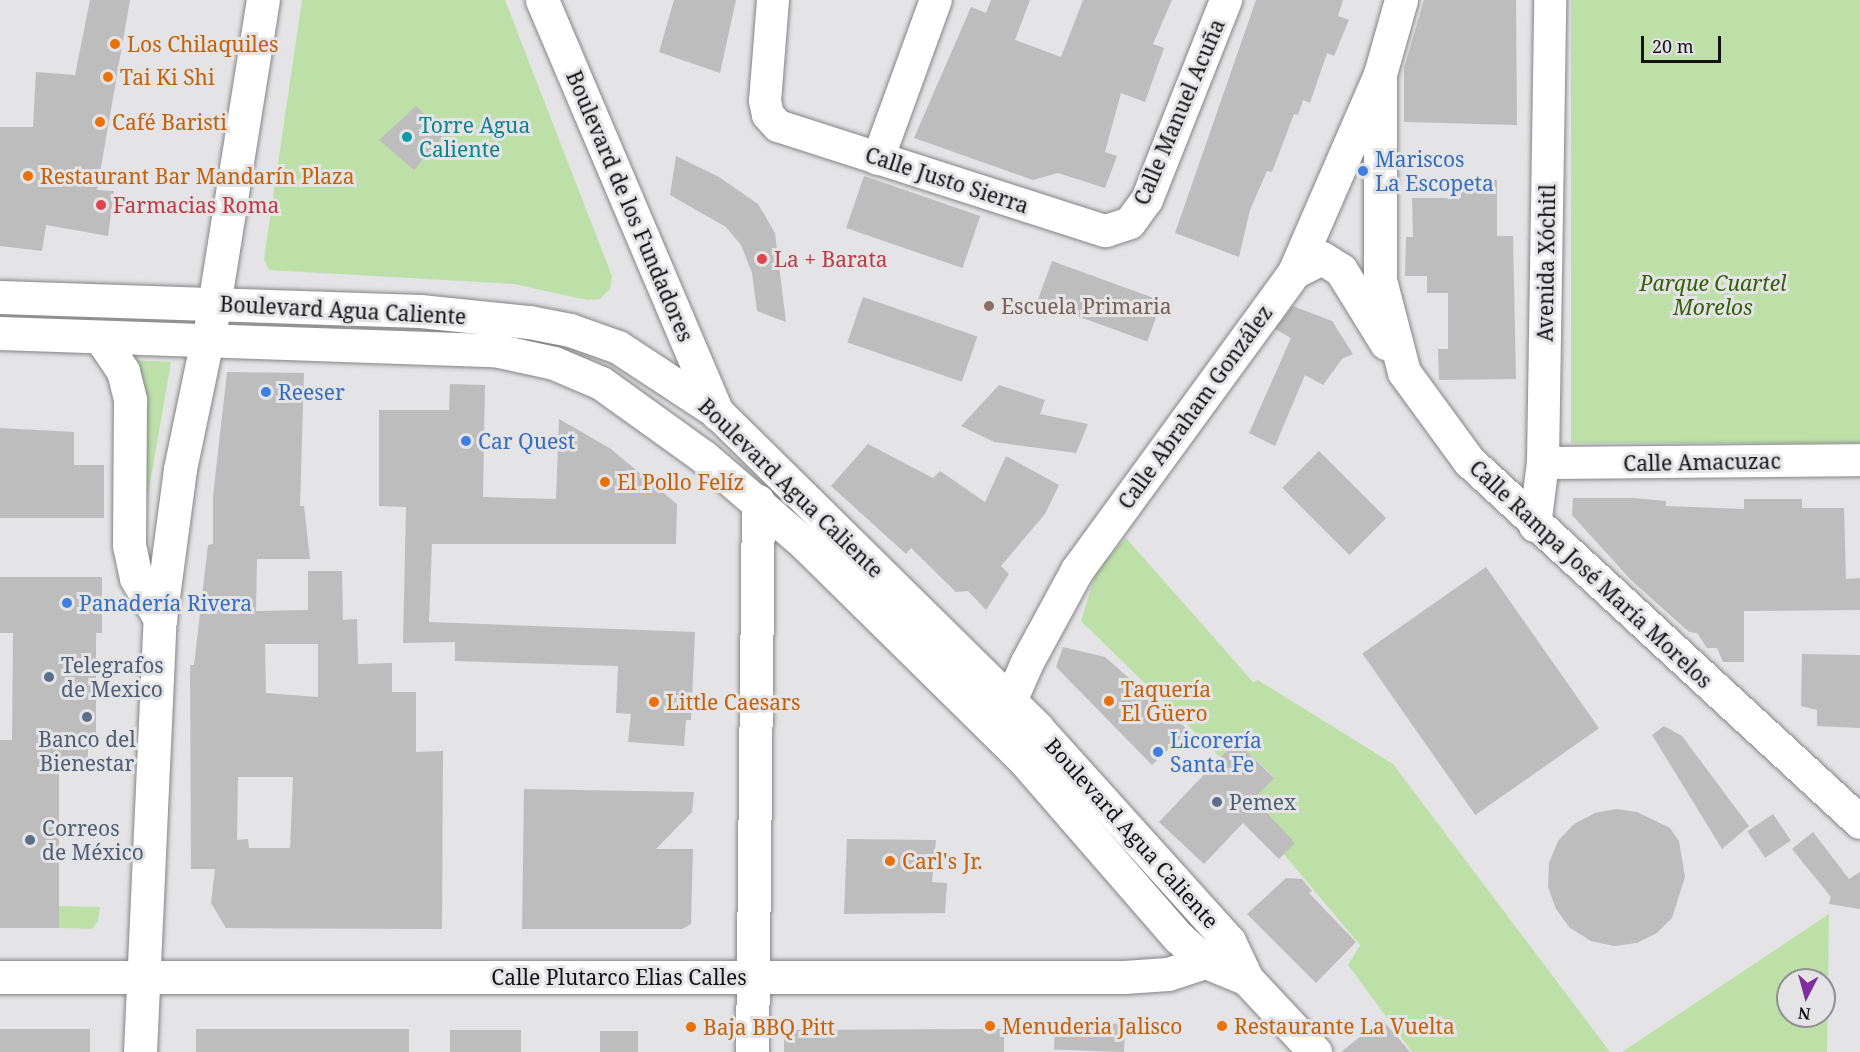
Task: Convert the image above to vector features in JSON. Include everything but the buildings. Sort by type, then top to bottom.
[{"type":"main road","points":[[140,1052],[141,977],[160,619],[180,469],[216,303],[263,0]]},
{"type":"main road","name":"Boulevard de los Fundadores","points":[[542,0],[717,412],[758,501]]},
{"type":"main road","name":"Calle Rampa José María Morelos","points":[[1401,0],[1380,74],[1380,280],[1404,372],[1469,461],[1535,526],[1860,822]]},
{"type":"main road","name":"Calle Abraham González","points":[[997,733],[1009,700],[1077,570],[1294,272],[1380,74]]},
{"type":"main road","points":[[1294,272],[1322,258],[1341,270],[1404,372]]},
{"type":"main road","name":"Boulevard Agua Caliente","points":[[0,297],[420,311],[570,330],[618,347],[717,412],[1009,700],[1217,952]]},
{"type":"main road","name":"Boulevard Agua Caliente","points":[[0,333],[494,351],[554,363],[601,383],[645,411],[758,501],[997,733],[1217,952]]},
{"type":"main road","points":[[100,337],[123,371],[130,400],[129,545],[136,578],[160,619]]},
{"type":"main road","points":[[752,1052],[758,501]]},
{"type":"main road","points":[[1217,952],[1247,979],[1315,1052]]},
{"type":"main road","name":"Calle Plutarco Elias Calles","points":[[0,977],[1124,977],[1168,974],[1217,952]]},
{"type":"street","name":"Calle Justo Sierra","points":[[773,0],[768,116],[778,126],[1106,231],[1130,223]]},
{"type":"street","points":[[878,159],[936,0]]},
{"type":"street","name":"Calle Manuel Acuña","points":[[1130,223],[1147,200],[1226,0]]},
{"type":"street","name":"Avenida Xóchitl","points":[[1535,526],[1543,463],[1551,0]]},
{"type":"street","name":"Calle Amacuzac","points":[[1543,463],[1860,460]]},
{"type":"green space","points":[[302,0],[505,0],[612,276],[610,289],[600,299],[587,300],[514,284],[269,270],[264,259]]},
{"type":"green space","name":"Parque Cuartel Morelos","points":[[1571,0],[1860,0],[1860,443],[1571,443]]},
{"type":"green space","points":[[130,360],[171,362],[140,541]]},
{"type":"green space","points":[[1126,538],[1253,682],[1258,680],[1393,764],[1610,1052],[1412,1052],[1348,965],[1360,945],[1256,821],[1260,805],[1254,799],[1274,777],[1236,741],[1220,757],[1081,621],[1096,572]]},
{"type":"green space","points":[[59,906],[100,907],[98,921],[92,929],[59,928]]},
{"type":"green space","points":[[1829,914],[1828,968],[1776,968],[1776,1028],[1827,1028],[1827,1052],[1622,1052]]},
{"type":"place","name":"Los Chilaquiles","points":[[115,44]]},
{"type":"place","name":"Tai Ki Shi","points":[[108,77]]},
{"type":"place","name":"Café Baristi","points":[[100,122]]},
{"type":"place","name":"Torre Agua Caliente","points":[[407,137]]},
{"type":"place","name":"Mariscos La Escopeta","points":[[1363,171]]},
{"type":"place","name":"Restaurant Bar Mandarín Plaza","points":[[28,176]]},
{"type":"place","name":"Farmacias Roma","points":[[101,205]]},
{"type":"place","name":"La + Barata","points":[[762,259]]},
{"type":"place","name":"Escuela Primaria","points":[[989,306]]},
{"type":"place","name":"Reeser","points":[[266,392]]},
{"type":"place","name":"Car Quest","points":[[466,441]]},
{"type":"place","name":"El Pollo Felíz","points":[[605,482]]},
{"type":"place","name":"Panadería Rivera","points":[[67,603]]},
{"type":"place","name":"Telegrafos de Mexico","points":[[49,677]]},
{"type":"place","name":"Taquería El Güero","points":[[1109,701]]},
{"type":"place","name":"Little Caesars","points":[[654,702]]},
{"type":"place","name":"Banco del Bienestar","points":[[87,717]]},
{"type":"place","name":"Licorería Santa Fe","points":[[1158,752]]},
{"type":"place","name":"Pemex","points":[[1217,802]]},
{"type":"place","name":"Correos de México","points":[[30,840]]},
{"type":"place","name":"Carl's Jr.","points":[[890,861]]},
{"type":"place","name":"Menuderia Jalisco","points":[[990,1026]]},
{"type":"place","name":"Restaurante La Vuelta","points":[[1222,1026]]},
{"type":"place","name":"Baja BBQ Pitt","points":[[691,1027]]}]
